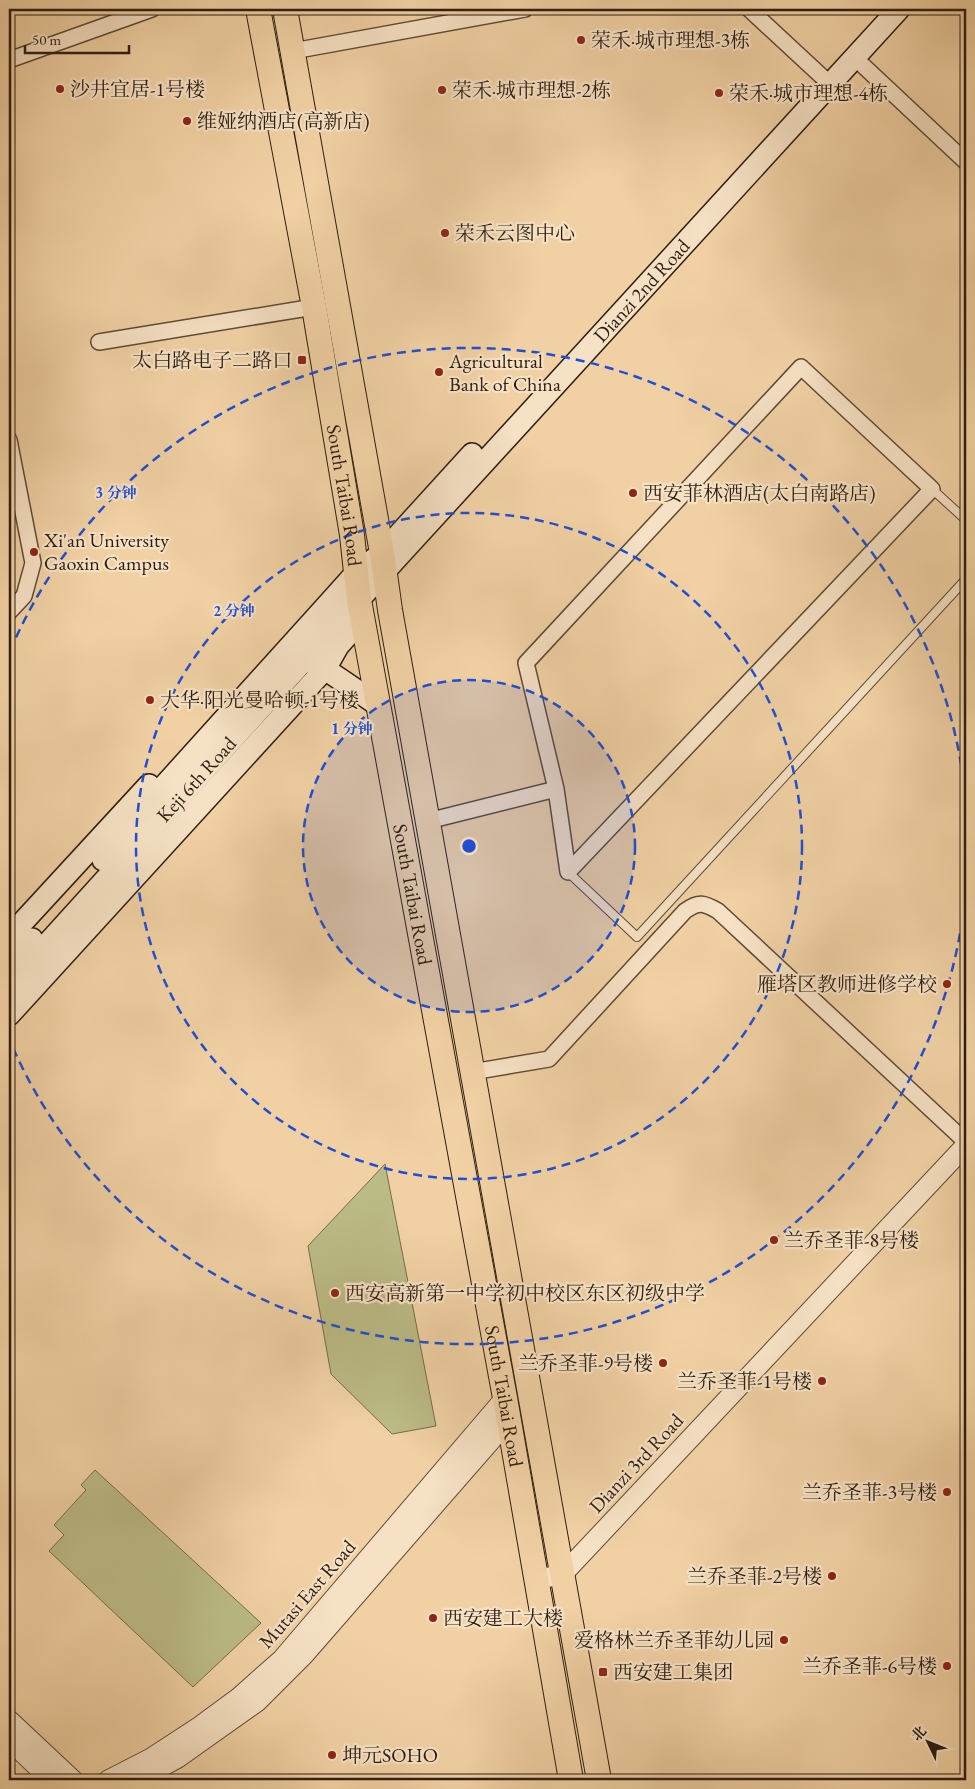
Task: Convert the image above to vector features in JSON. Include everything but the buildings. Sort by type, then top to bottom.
[{"type":"main road","name":"South Taibai Road","points":[[258,9],[314,307],[356,566],[361,610],[537,1579],[571,1780]]},
{"type":"main road","name":"South Taibai Road","points":[[286,9],[472,1072],[599,1780]]},
{"type":"main road","name":"Dianzi 2nd Road","points":[[383,562],[827,80],[882,9]]},
{"type":"main road","name":"Dianzi 2nd Road","points":[[827,80],[855,58],[899,9]]},
{"type":"main road","name":"Keji 6th Road","points":[[9,964],[119,843],[163,787],[356,566],[383,562]]},
{"type":"main road","name":"Keji 6th Road","points":[[9,986],[305,660],[361,610],[383,562]]},
{"type":"main road","points":[[9,938],[356,566]]},
{"type":"main road","points":[[9,1015],[325,669],[361,610]]},
{"type":"main road","points":[[305,660],[325,669],[378,705]]},
{"type":"street","points":[[9,60],[152,9]]},
{"type":"street","points":[[293,51],[525,9]]},
{"type":"street","points":[[749,9],[827,80]]},
{"type":"street","points":[[855,58],[966,162]]},
{"type":"street","points":[[99,342],[314,307]]},
{"type":"street","points":[[801,367],[932,490],[568,872],[556,790],[526,663],[801,367]]},
{"type":"street","points":[[9,440],[33,563],[24,596],[9,612]]},
{"type":"street","points":[[428,820],[556,790]]},
{"type":"street","points":[[472,1072],[549,1059],[685,911],[694,905],[706,904],[718,910],[966,1144]]},
{"type":"street","name":"Dianzi 3rd Road","points":[[562,1575],[966,1144]]},
{"type":"street","name":"Mutasi East Road","points":[[108,1780],[151,1758],[200,1726],[238,1698],[282,1659],[504,1398]]},
{"type":"street","name":"Mutasi East Road","points":[[138,1780],[178,1758],[257,1702],[304,1655],[508,1421]]},
{"type":"street","points":[[537,1579],[562,1575]]},
{"type":"street","points":[[9,1720],[73,1780]]},
{"type":"street","points":[[9,1740],[51,1780]]},
{"type":"lane","points":[[932,490],[966,520]]},
{"type":"lane","points":[[568,872],[637,937],[966,579]]},
{"type":"green space","points":[[385,1164],[436,1426],[392,1434],[331,1374],[308,1246]]},
{"type":"green space","points":[[95,1470],[261,1623],[193,1687],[49,1551],[64,1535],[54,1525],[86,1490],[81,1485]]},
{"type":"place","name":"荣禾·城市理想-3栋","points":[[581,40]]},
{"type":"place","name":"沙井宜居-1号楼","points":[[60,89]]},
{"type":"place","name":"荣禾·城市理想-2栋","points":[[442,90]]},
{"type":"place","name":"荣禾·城市理想-4栋","points":[[719,93]]},
{"type":"place","name":"维娅纳酒店(高新店)","points":[[187,121]]},
{"type":"place","name":"荣禾云图中心","points":[[445,233]]},
{"type":"place","name":"太白路电子二路口","points":[[302,360]]},
{"type":"place","name":"Agricultural Bank of China","points":[[439,372]]},
{"type":"place","name":"西安菲林酒店(太白南路店)","points":[[633,493]]},
{"type":"place","name":"Xi'an University Gaoxin Campus","points":[[34,552]]},
{"type":"place","name":"大华·阳光曼哈顿-1号楼","points":[[150,700]]},
{"type":"place","name":"雁塔区教师进修学校","points":[[947,984]]},
{"type":"place","name":"兰乔圣菲-8号楼","points":[[774,1240]]},
{"type":"place","name":"西安高新第一中学初中校区东区初级中学","points":[[335,1293]]},
{"type":"place","name":"兰乔圣菲-9号楼","points":[[663,1363]]},
{"type":"place","name":"兰乔圣菲-1号楼","points":[[822,1381]]},
{"type":"place","name":"兰乔圣菲-3号楼","points":[[947,1492]]},
{"type":"place","name":"兰乔圣菲-2号楼","points":[[832,1576]]},
{"type":"place","name":"西安建工大楼","points":[[433,1618]]},
{"type":"place","name":"爱格林兰乔圣菲幼儿园","points":[[784,1640]]},
{"type":"place","name":"兰乔圣菲-6号楼","points":[[947,1666]]},
{"type":"place","name":"西安建工集团","points":[[603,1672]]},
{"type":"place","name":"坤元SOHO","points":[[332,1755]]}]
